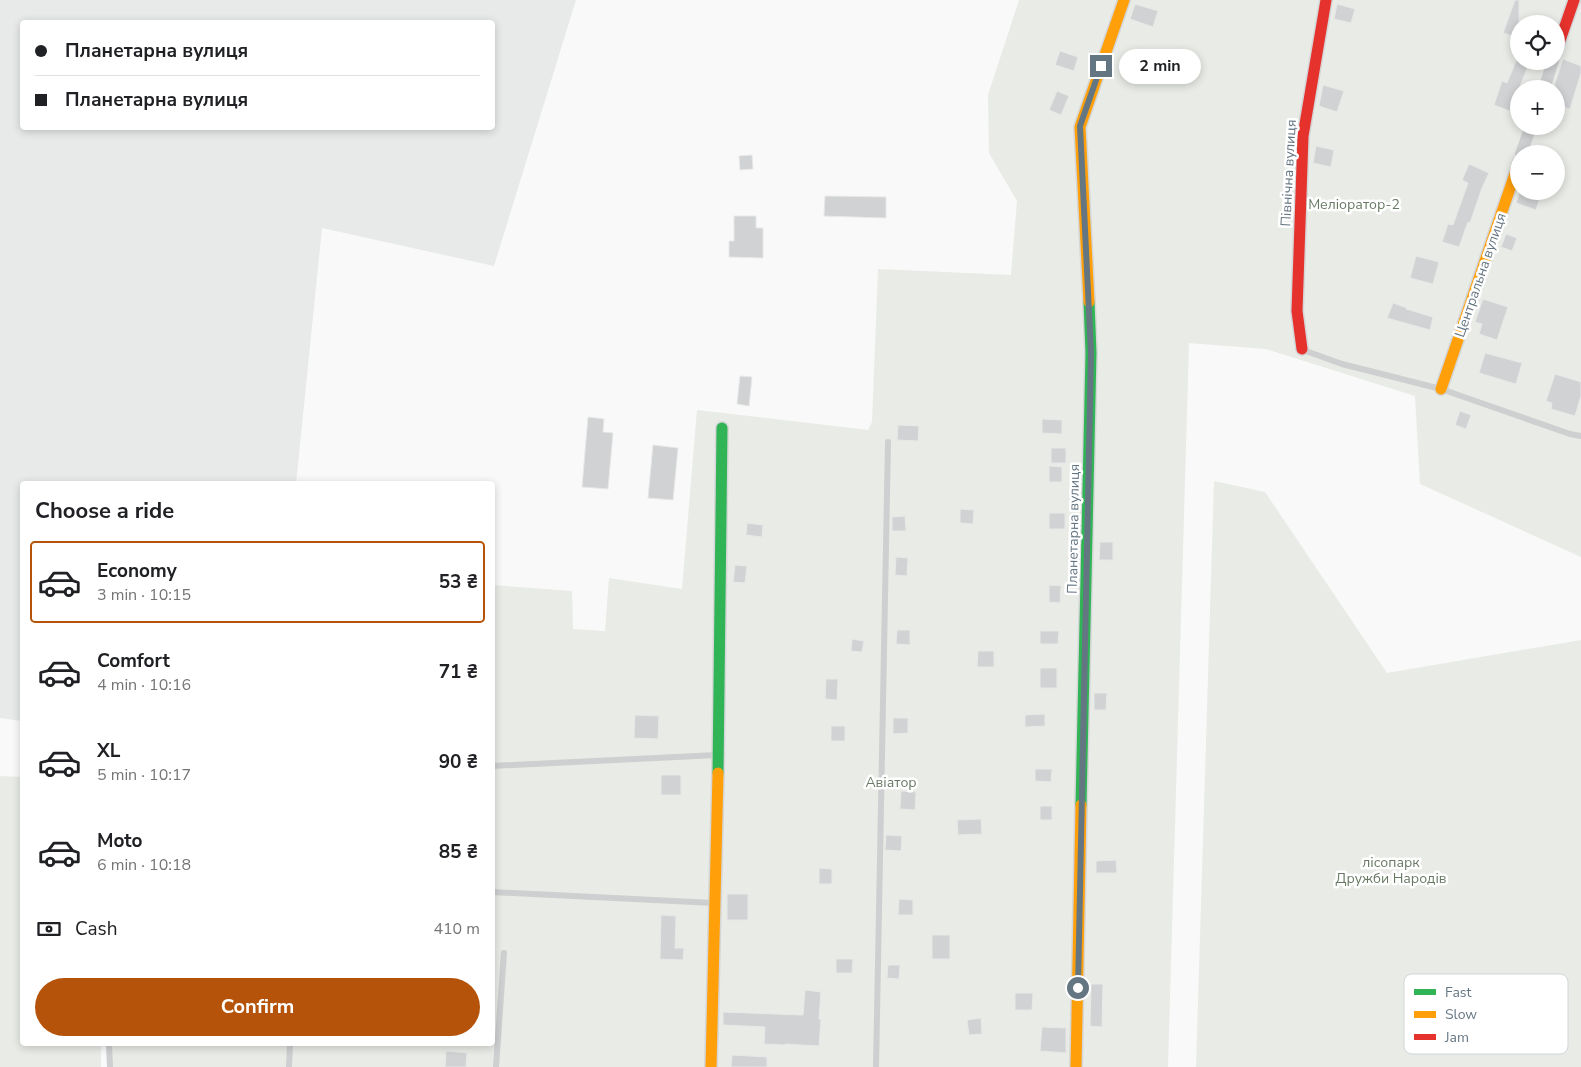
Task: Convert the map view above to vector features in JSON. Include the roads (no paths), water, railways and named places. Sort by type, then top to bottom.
[{"type":"street","name":"Планетарна вулиця","points":[[1076,1067],[1091,353],[1080,126],[1124,0]]},
{"type":"street","name":"Північна вулиця","points":[[1302,350],[1297,311],[1303,136],[1326,0]]},
{"type":"street","points":[[1565,26],[1574,0]]},
{"type":"street","name":"Центральна вулиця","points":[[1441,389],[1510,188]]},
{"type":"street","points":[[711,1067],[718,755],[722,428]]},
{"type":"lane","points":[[1302,350],[1342,364],[1441,389],[1570,434],[1581,436]]},
{"type":"lane","points":[[876,1067],[888,442]]},
{"type":"lane","points":[[495,766],[718,755]]},
{"type":"lane","points":[[495,892],[715,903]]},
{"type":"lane","points":[[496,1067],[504,953]]},
{"type":"lane","points":[[109,1046],[110,1067]]},
{"type":"lane","points":[[289,1067],[290,1046]]},
{"type":"park label","name":"Меліоратор-2","points":[[1354,204]]},
{"type":"park label","name":"Авіатор","points":[[891,782]]},
{"type":"park label","name":"лісопарк Дружби Народів","points":[[1391,870]]}]
